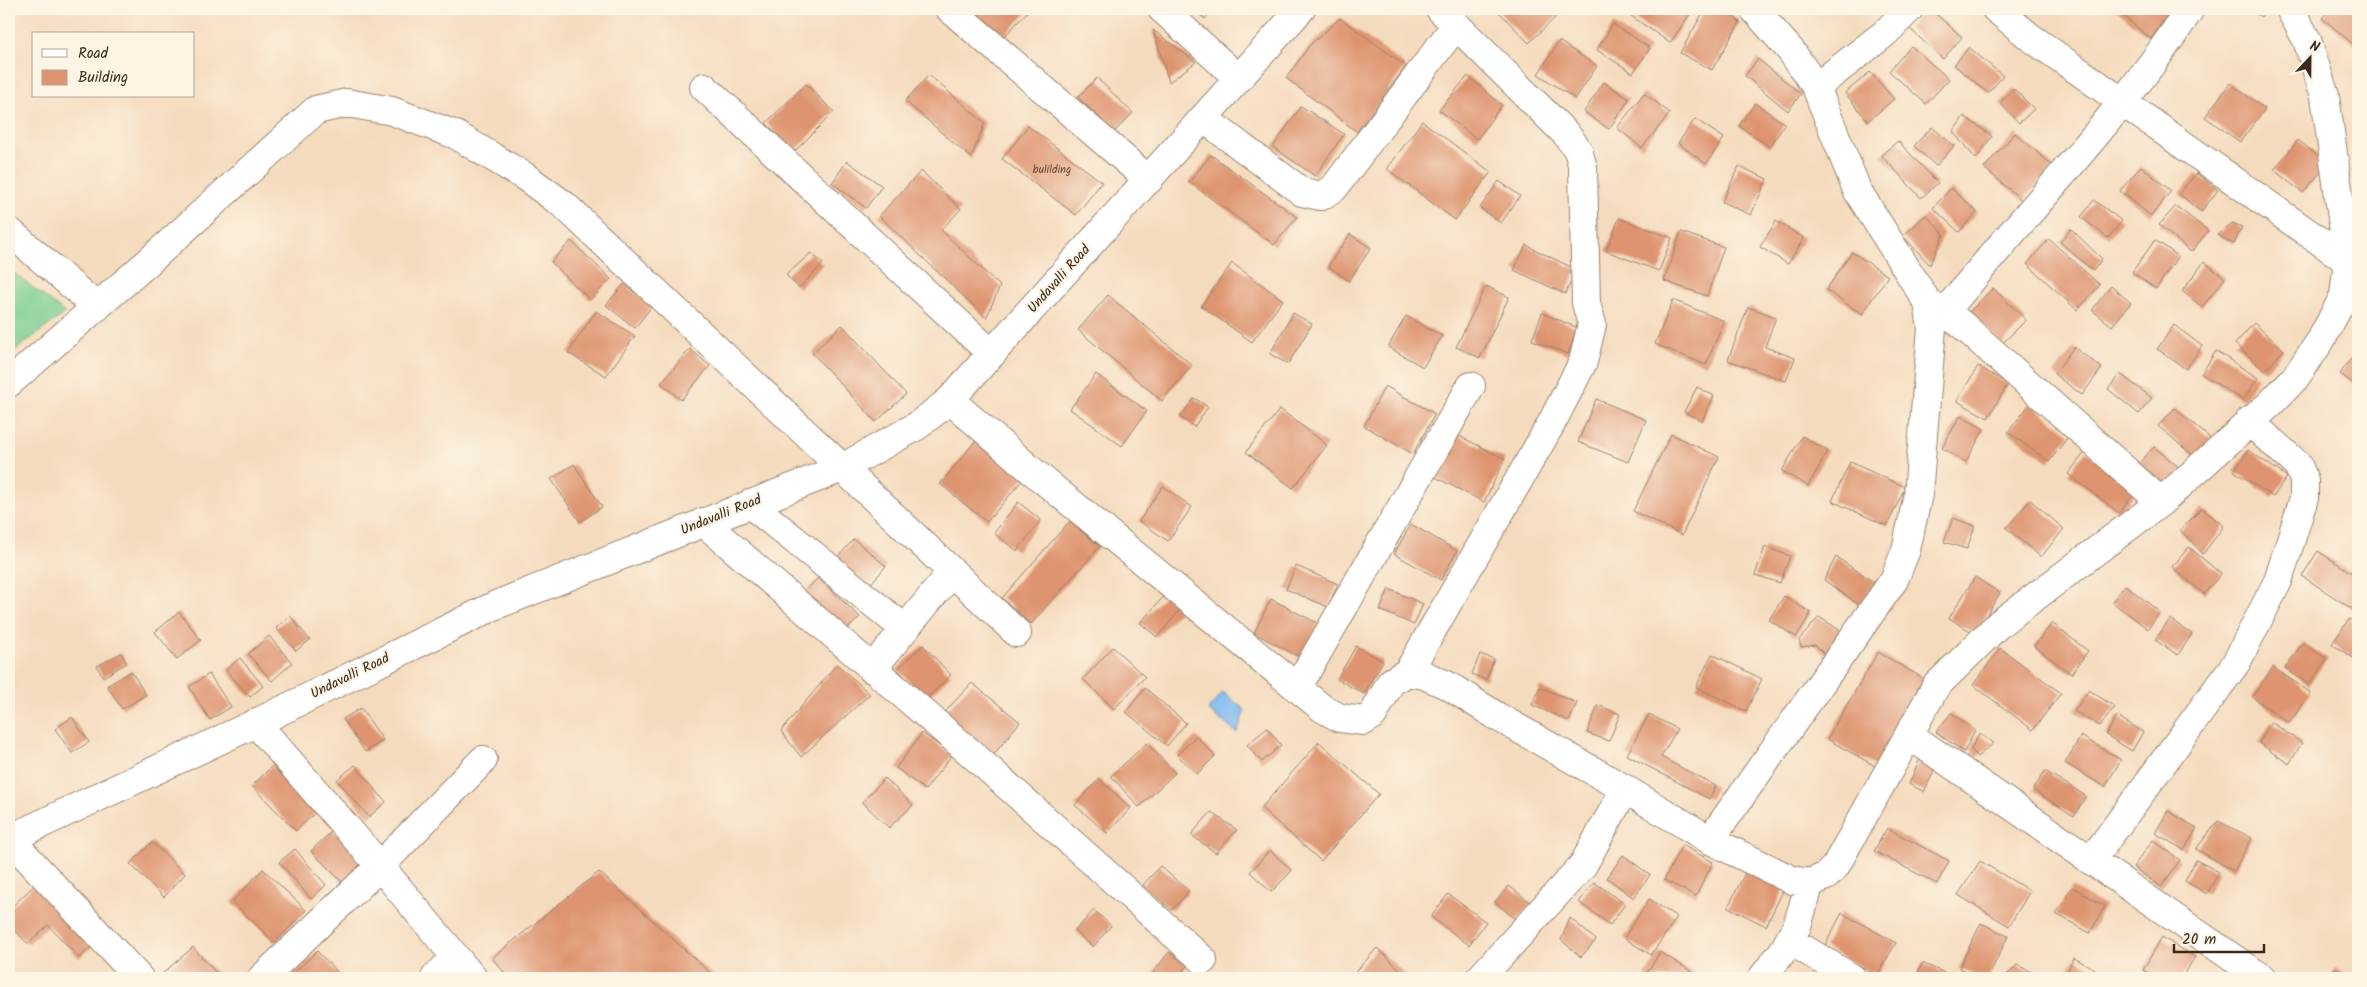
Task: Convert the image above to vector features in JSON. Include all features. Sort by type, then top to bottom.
[{"type":"street","points":[[950,9],[1149,180]]},
{"type":"street","points":[[1162,9],[1238,78]]},
{"type":"street","name":"Undavalli Road","points":[[9,838],[256,723],[496,605],[842,468],[917,426],[950,400],[1301,9]]},
{"type":"street","points":[[1754,9],[1791,51],[1816,86],[1857,190],[1936,308],[1960,323],[2161,502]]},
{"type":"street","points":[[1816,86],[1884,34],[1909,9]]},
{"type":"street","points":[[1996,9],[2030,37],[2124,101],[2348,260]]},
{"type":"street","points":[[1710,840],[1888,590],[1900,565],[1906,550],[1918,494],[1932,328],[1936,308],[1991,255],[2124,101],[2190,9]]},
{"type":"street","points":[[1408,672],[1424,675],[1449,686],[1498,717],[1626,788],[1710,840],[1792,880],[1810,882],[1826,876],[1835,867],[1936,686],[1992,631],[2161,502],[2271,403],[2295,378],[2321,340],[2351,302],[2348,260],[2325,96],[2307,40],[2290,9]]},
{"type":"street","points":[[950,400],[1031,470],[1322,708],[1340,718],[1364,721],[1373,714],[1391,682],[1408,672],[1551,424],[1583,362],[1592,324],[1586,303],[1583,168],[1578,150],[1566,134],[1448,17],[1334,188],[1322,196],[1302,192],[1203,118]]},
{"type":"street","points":[[704,87],[992,354]]},
{"type":"street","points":[[9,383],[97,307],[316,110],[347,103],[392,111],[456,135],[524,176],[564,205],[1017,633]]},
{"type":"street","points":[[9,232],[97,307]]},
{"type":"street","points":[[1297,688],[1472,386]]},
{"type":"street","points":[[2091,861],[2236,663],[2278,581],[2304,498],[2304,480],[2298,465],[2250,421]]},
{"type":"street","points":[[750,504],[905,629]]},
{"type":"street","points":[[703,522],[1203,960]]},
{"type":"street","points":[[872,669],[952,572]]},
{"type":"street","points":[[256,723],[380,866],[473,978]]},
{"type":"street","points":[[1909,735],[2262,978]]},
{"type":"street","points":[[262,978],[380,866],[483,760]]},
{"type":"street","points":[[1480,978],[1583,865],[1626,788]]},
{"type":"street","points":[[9,838],[132,976]]},
{"type":"street","points":[[1762,978],[1797,926],[1810,882]]},
{"type":"street","points":[[1789,940],[1852,978]]},
{"type":"street","points":[[435,978],[455,957]]},
{"type":"green space","points":[[9,269],[65,313],[9,355]]},
{"type":"water","points":[[1223,692],[1245,710],[1237,733],[1208,710]]},
{"type":"building","points":[[974,9],[1030,9],[1001,40],[971,12]]},
{"type":"building","points":[[1193,9],[1213,9],[1205,19]]},
{"type":"building","points":[[1496,9],[1564,9],[1529,43]]},
{"type":"building","points":[[1630,9],[1693,10],[1670,43],[1627,13]]},
{"type":"building","points":[[1705,9],[1724,9],[1740,22],[1712,70],[1680,53]]},
{"type":"building","points":[[1926,9],[1930,9],[1962,37],[1943,59],[1909,28]]},
{"type":"building","points":[[2115,9],[2167,9],[2170,11],[2151,39]]},
{"type":"building","points":[[2251,9],[2268,9],[2261,17]]},
{"type":"building","points":[[2330,9],[2352,9],[2358,14],[2358,48],[2322,18]]},
{"type":"building","points":[[1340,18],[1406,66],[1357,132],[1286,78],[1309,46]]},
{"type":"building","points":[[1613,24],[1650,48],[1633,73],[1597,50]]},
{"type":"building","points":[[1153,30],[1196,62],[1169,82]]},
{"type":"building","points":[[1559,41],[1597,66],[1575,99],[1538,74]]},
{"type":"building","points":[[1911,46],[1949,79],[1926,104],[1889,71]]},
{"type":"building","points":[[1969,47],[2003,76],[1988,93],[1954,65]]},
{"type":"building","points":[[1758,59],[1801,94],[1788,111],[1745,76]]},
{"type":"building","points":[[1870,72],[1894,99],[1868,121],[1845,93]]},
{"type":"building","points":[[929,75],[985,123],[971,158],[905,101]]},
{"type":"building","points":[[1468,76],[1502,105],[1477,139],[1439,110]]},
{"type":"building","points":[[1097,78],[1133,113],[1114,132],[1078,97]]},
{"type":"building","points":[[1604,82],[1629,99],[1609,129],[1584,112]]},
{"type":"building","points":[[2230,83],[2265,109],[2240,142],[2205,117]]},
{"type":"building","points":[[806,84],[834,112],[794,152],[766,123]]},
{"type":"building","points":[[2014,89],[2034,109],[2019,123],[2000,103]]},
{"type":"building","points":[[1644,93],[1670,113],[1642,148],[1617,128]]},
{"type":"building","points":[[1755,103],[1785,124],[1770,147],[1739,126]]},
{"type":"building","points":[[1301,106],[1344,134],[1315,176],[1273,147]]},
{"type":"building","points":[[1964,116],[1992,136],[1976,159],[1953,132]]},
{"type":"building","points":[[1695,119],[1724,138],[1706,164],[1678,143]]},
{"type":"building","points":[[1422,121],[1491,172],[1455,220],[1387,169]]},
{"type":"building","points":[[1028,126],[1102,182],[1076,215],[1002,159]]},
{"type":"building","points":[[1932,127],[1954,146],[1936,166],[1914,146]]},
{"type":"building","points":[[2015,133],[2053,166],[2023,201],[1984,168]]},
{"type":"building","points":[[2298,140],[2328,164],[2303,193],[2274,170]]},
{"type":"building","points":[[1898,141],[1938,183],[1921,198],[1881,155]]},
{"type":"building","points":[[1211,155],[1297,217],[1274,245],[1189,182]]},
{"type":"building","points":[[847,161],[882,186],[866,208],[832,183]]},
{"type":"building","points":[[1739,166],[1767,179],[1751,215],[1722,202]]},
{"type":"building","points":[[2141,166],[2171,191],[2151,216],[2120,191]]},
{"type":"building","points":[[921,171],[961,209],[941,230],[1000,286],[986,318],[879,216]]},
{"type":"building","points":[[2196,173],[2218,190],[2201,212],[2179,194]]},
{"type":"building","points":[[1499,181],[1520,196],[1501,223],[1480,208]]},
{"type":"building","points":[[1951,188],[1977,212],[1959,232],[1933,208]]},
{"type":"building","points":[[2094,200],[2122,221],[2108,238],[2081,217]]},
{"type":"building","points":[[2176,206],[2208,231],[2191,252],[2159,225]]},
{"type":"building","points":[[1926,215],[1944,234],[1930,265],[1903,236]]},
{"type":"building","points":[[1619,218],[1672,238],[1659,271],[1606,251]]},
{"type":"building","points":[[1776,221],[1804,238],[1788,264],[1760,247]]},
{"type":"building","points":[[2232,223],[2242,227],[2234,244],[2217,235]]},
{"type":"building","points":[[2071,229],[2102,259],[2093,271],[2060,242]]},
{"type":"building","points":[[1681,232],[1724,247],[1707,296],[1664,281]]},
{"type":"building","points":[[1350,234],[1371,248],[1349,281],[1328,266]]},
{"type":"building","points":[[2049,239],[2100,285],[2077,310],[2027,264]]},
{"type":"building","points":[[2155,240],[2178,256],[2156,289],[2132,272]]},
{"type":"building","points":[[571,241],[611,279],[590,300],[551,262]]},
{"type":"building","points":[[1526,245],[1577,270],[1565,294],[1514,270]]},
{"type":"building","points":[[1852,252],[1888,276],[1862,314],[1826,290]]},
{"type":"building","points":[[811,253],[823,264],[799,288],[786,275]]},
{"type":"building","points":[[2204,262],[2225,278],[2202,307],[2182,291]]},
{"type":"building","points":[[1232,263],[1283,300],[1252,342],[1201,306]]},
{"type":"building","points":[[624,284],[652,306],[635,328],[606,305]]},
{"type":"building","points":[[1486,286],[1509,297],[1480,358],[1456,347]]},
{"type":"building","points":[[2111,286],[2131,303],[2112,326],[2092,310]]},
{"type":"building","points":[[1993,288],[2026,320],[2002,344],[1969,312]]},
{"type":"building","points":[[1108,295],[1192,365],[1162,401],[1078,330]]},
{"type":"building","points":[[1673,300],[1724,321],[1706,365],[1655,344]]},
{"type":"building","points":[[1748,307],[1776,317],[1765,347],[1795,358],[1786,381],[1728,360]]},
{"type":"building","points":[[596,311],[635,336],[606,376],[568,353]]},
{"type":"building","points":[[1293,313],[1312,324],[1288,364],[1270,354]]},
{"type":"building","points":[[1542,313],[1578,328],[1568,354],[1532,340]]},
{"type":"building","points":[[1406,316],[1442,336],[1423,367],[1388,347]]},
{"type":"building","points":[[2254,323],[2284,350],[2265,371],[2235,344]]},
{"type":"building","points":[[842,325],[906,394],[876,422],[812,353]]},
{"type":"building","points":[[2174,325],[2202,346],[2186,369],[2157,349]]},
{"type":"building","points":[[2074,347],[2102,368],[2082,395],[2054,374]]},
{"type":"building","points":[[2358,348],[2358,387],[2340,374]]},
{"type":"building","points":[[690,349],[710,366],[681,400],[661,383]]},
{"type":"building","points":[[2216,351],[2258,378],[2243,400],[2201,374]]},
{"type":"building","points":[[1978,366],[2008,384],[1988,418],[1957,401]]},
{"type":"building","points":[[1096,374],[1147,411],[1122,446],[1070,409]]},
{"type":"building","points":[[2120,374],[2152,398],[2139,414],[2108,389]]},
{"type":"building","points":[[1385,386],[1435,414],[1413,454],[1364,426]]},
{"type":"building","points":[[1697,387],[1714,396],[1702,421],[1684,412]]},
{"type":"building","points":[[1194,398],[1208,407],[1194,427],[1180,417]]},
{"type":"building","points":[[1596,399],[1646,420],[1628,462],[1578,442]]},
{"type":"building","points":[[2030,404],[2070,434],[2049,462],[2008,432]]},
{"type":"building","points":[[2175,408],[2211,439],[2195,457],[2158,426]]},
{"type":"building","points":[[1280,409],[1327,445],[1293,488],[1246,452]]},
{"type":"building","points":[[1960,416],[1984,429],[1966,462],[1942,448]]},
{"type":"building","points":[[1671,434],[1719,457],[1682,535],[1633,511]]},
{"type":"building","points":[[1457,435],[1505,459],[1484,502],[1435,477]]},
{"type":"building","points":[[1802,436],[1828,451],[1808,486],[1782,471]]},
{"type":"building","points":[[977,439],[1024,478],[987,522],[940,484]]},
{"type":"building","points":[[2154,447],[2185,472],[2167,491],[2138,464]]},
{"type":"building","points":[[2248,450],[2287,477],[2273,497],[2234,471]]},
{"type":"building","points":[[2086,451],[2136,491],[2119,513],[2068,474]]},
{"type":"building","points":[[1850,462],[1905,487],[1887,526],[1832,501]]},
{"type":"building","points":[[574,464],[602,507],[580,522],[551,479]]},
{"type":"building","points":[[1163,486],[1192,507],[1168,541],[1139,521]]},
{"type":"building","points":[[2030,500],[2064,529],[2041,557],[2006,528]]},
{"type":"building","points":[[1018,502],[1041,520],[1017,551],[994,533]]},
{"type":"building","points":[[2202,508],[2224,526],[2203,554],[2180,530]]},
{"type":"building","points":[[1953,518],[1975,526],[1967,549],[1944,542]]},
{"type":"building","points":[[1069,522],[1100,546],[1031,624],[1002,598]]},
{"type":"building","points":[[1411,524],[1457,551],[1441,580],[1394,554]]},
{"type":"building","points":[[854,539],[886,566],[868,587],[836,559]]},
{"type":"building","points":[[1765,547],[1790,556],[1780,583],[1755,575]]},
{"type":"building","points":[[2189,547],[2221,574],[2204,594],[2172,567]]},
{"type":"building","points":[[2318,551],[2358,577],[2358,613],[2302,576]]},
{"type":"building","points":[[1836,557],[1874,582],[1859,605],[1824,580]]},
{"type":"building","points":[[1296,566],[1338,584],[1328,607],[1286,589]]},
{"type":"building","points":[[1975,577],[2000,593],[1975,634],[1949,618]]},
{"type":"building","points":[[818,578],[860,617],[844,632],[803,593]]},
{"type":"building","points":[[2125,585],[2160,612],[2148,629],[2112,602]]},
{"type":"building","points":[[1389,589],[1423,604],[1414,625],[1380,610]]},
{"type":"building","points":[[1165,595],[1181,609],[1157,637],[1140,623]]},
{"type":"building","points":[[1784,596],[1811,613],[1796,637],[1769,620]]},
{"type":"building","points":[[1271,599],[1319,624],[1301,658],[1254,633]]},
{"type":"building","points":[[179,612],[201,640],[177,659],[155,632]]},
{"type":"building","points":[[290,616],[310,640],[296,651],[276,628]]},
{"type":"building","points":[[1819,617],[1849,636],[1825,655],[1815,645],[1801,647],[1799,640]]},
{"type":"building","points":[[2170,619],[2192,634],[2178,655],[2155,640]]},
{"type":"building","points":[[2349,619],[2358,625],[2358,661],[2332,644]]},
{"type":"building","points":[[2052,623],[2088,651],[2071,674],[2034,646]]},
{"type":"building","points":[[269,636],[292,663],[272,681],[248,654]]},
{"type":"building","points":[[2303,643],[2327,659],[2309,685],[2285,668]]},
{"type":"building","points":[[923,645],[951,675],[926,699],[897,669]]},
{"type":"building","points":[[1356,646],[1383,661],[1364,694],[1337,679]]},
{"type":"building","points":[[1113,647],[1145,677],[1114,709],[1083,679]]},
{"type":"building","points":[[2000,648],[2061,693],[2033,730],[1973,685]]},
{"type":"building","points":[[1878,652],[1928,681],[1877,767],[1827,739]]},
{"type":"building","points":[[121,653],[127,663],[103,677],[97,666]]},
{"type":"building","points":[[1480,654],[1494,659],[1486,680],[1472,674]]},
{"type":"building","points":[[1712,654],[1762,679],[1746,711],[1696,687]]},
{"type":"building","points":[[240,658],[263,686],[250,697],[226,670]]},
{"type":"building","points":[[837,664],[870,694],[801,757],[781,731]]},
{"type":"building","points":[[2273,667],[2311,693],[2289,723],[2252,697]]},
{"type":"building","points":[[131,671],[146,695],[122,709],[107,686]]},
{"type":"building","points":[[209,674],[231,707],[210,720],[189,687]]},
{"type":"building","points":[[972,683],[1020,722],[991,758],[941,716]]},
{"type":"building","points":[[1540,687],[1577,703],[1569,721],[1532,705]]},
{"type":"building","points":[[1145,688],[1186,723],[1167,746],[1126,712]]},
{"type":"building","points":[[2089,690],[2115,707],[2100,726],[2074,711]]},
{"type":"building","points":[[1598,705],[1620,714],[1609,741],[1587,733]]},
{"type":"building","points":[[361,708],[383,740],[365,752],[343,719]]},
{"type":"building","points":[[1951,713],[1975,730],[1964,752],[1936,732]]},
{"type":"building","points":[[1649,714],[1677,729],[1661,757],[1716,786],[1709,799],[1627,755]]},
{"type":"building","points":[[2117,716],[2143,732],[2132,751],[2106,735]]},
{"type":"building","points":[[72,717],[89,742],[72,753],[55,729]]},
{"type":"building","points":[[2271,722],[2302,743],[2289,764],[2259,743]]},
{"type":"building","points":[[1267,728],[1281,745],[1262,762],[1247,745]]},
{"type":"building","points":[[922,733],[952,755],[925,790],[896,768]]},
{"type":"building","points":[[1979,734],[1994,743],[1977,757],[1971,749]]},
{"type":"building","points":[[1196,736],[1215,756],[1197,774],[1177,755]]},
{"type":"building","points":[[2081,736],[2121,760],[2105,787],[2065,763]]},
{"type":"building","points":[[1319,742],[1379,794],[1321,861],[1261,808]]},
{"type":"building","points":[[1147,743],[1175,773],[1139,807],[1111,776]]},
{"type":"building","points":[[1920,759],[1933,762],[1933,773],[1924,792],[1909,784]]},
{"type":"building","points":[[355,765],[386,802],[369,817],[337,780]]},
{"type":"building","points":[[272,766],[317,811],[296,831],[252,786]]},
{"type":"building","points":[[2045,771],[2086,796],[2074,816],[2033,790]]},
{"type":"building","points":[[885,778],[913,805],[889,828],[862,802]]},
{"type":"building","points":[[1099,779],[1131,808],[1107,833],[1075,805]]},
{"type":"building","points":[[2168,811],[2197,828],[2184,850],[2155,833]]},
{"type":"building","points":[[1211,812],[1237,830],[1216,853],[1191,835]]},
{"type":"building","points":[[2218,821],[2252,838],[2234,871],[2196,849]]},
{"type":"building","points":[[1887,828],[1949,861],[1937,884],[1874,851]]},
{"type":"building","points":[[333,830],[367,864],[345,885],[311,851]]},
{"type":"building","points":[[2153,840],[2180,860],[2161,887],[2133,867]]},
{"type":"building","points":[[152,842],[185,874],[164,897],[130,864]]},
{"type":"building","points":[[1682,845],[1713,862],[1696,896],[1664,880]]},
{"type":"building","points":[[295,849],[326,885],[311,899],[279,862]]},
{"type":"building","points":[[1270,850],[1292,871],[1271,892],[1250,872]]},
{"type":"building","points":[[1623,855],[1650,875],[1634,898],[1607,878]]},
{"type":"building","points":[[2196,860],[2219,872],[2207,894],[2185,881]]},
{"type":"building","points":[[1980,861],[2030,891],[2009,926],[1958,895]]},
{"type":"building","points":[[1160,866],[1189,891],[1172,910],[1143,885]]},
{"type":"building","points":[[263,869],[306,910],[275,943],[232,902]]},
{"type":"building","points":[[1746,871],[1784,889],[1766,926],[1728,907]]},
{"type":"building","points":[[599,872],[716,978],[509,978],[492,958]]},
{"type":"building","points":[[1594,882],[1625,904],[1610,925],[1579,902]]},
{"type":"building","points":[[37,883],[95,944],[79,958],[48,925],[28,944],[9,924],[9,909]]},
{"type":"building","points":[[1509,886],[1531,903],[1516,920],[1495,902]]},
{"type":"building","points":[[2072,887],[2105,906],[2090,933],[2056,914]]},
{"type":"building","points":[[1448,894],[1486,922],[1469,945],[1431,917]]},
{"type":"building","points":[[1649,899],[1677,917],[1651,955],[1624,938]]},
{"type":"building","points":[[1094,910],[1111,926],[1093,947],[1075,931]]},
{"type":"building","points":[[1842,913],[1896,943],[1877,975],[1824,947]]},
{"type":"building","points":[[1570,918],[1596,940],[1581,957],[1561,940]]},
{"type":"building","points":[[1981,923],[2008,936],[1988,978],[1979,978],[1959,968]]},
{"type":"building","points":[[2162,937],[2195,957],[2182,978],[2156,978],[2143,970]]},
{"type":"building","points":[[193,947],[220,977],[164,978],[161,975]]},
{"type":"building","points":[[1377,948],[1407,976],[1405,978],[1351,977]]},
{"type":"building","points":[[317,951],[343,978],[288,978]]},
{"type":"building","points":[[1169,952],[1187,966],[1178,978],[1149,978]]},
{"type":"building","points":[[1660,952],[1702,978],[1648,978],[1645,976]]},
{"type":"building","points":[[2074,958],[2095,969],[2091,978],[2064,978]]},
{"type":"building","points":[[1922,963],[1956,978],[1916,978]]},
{"type":"building","points":[[2017,965],[2045,978],[2004,978]]},
{"type":"building","points":[[2335,968],[2351,978],[2328,978]]}]
